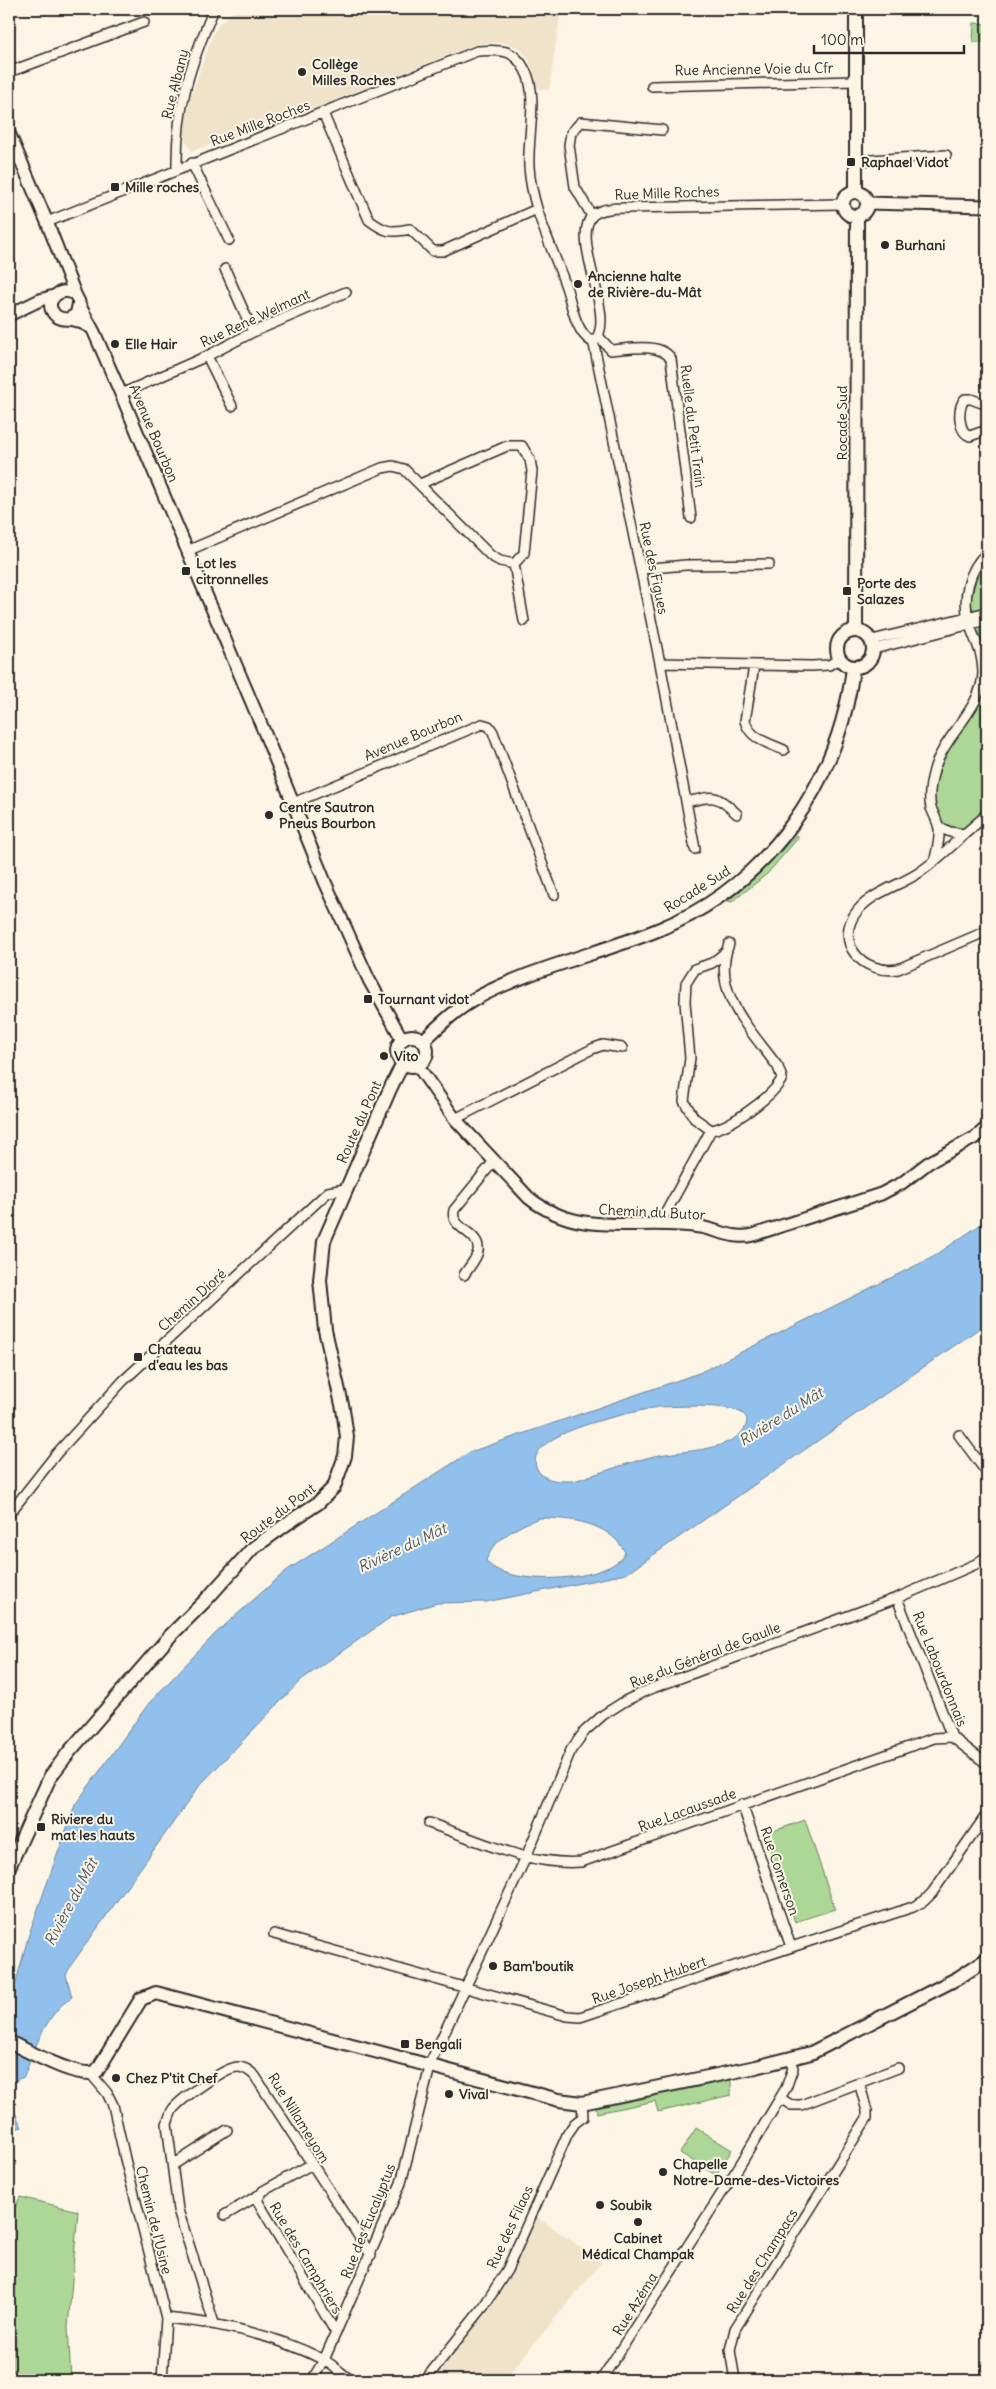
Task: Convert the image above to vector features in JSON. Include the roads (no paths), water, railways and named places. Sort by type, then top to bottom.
[{"type":"main road","points":[[856,9],[856,192]]},
{"type":"main road","points":[[856,192],[865,197],[867,204],[866,210],[857,216],[847,214],[842,204],[845,196],[856,192]]},
{"type":"main road","name":"Rocade Sud","points":[[856,631],[857,216]]},
{"type":"main road","points":[[856,631],[868,635],[873,645],[870,661],[865,665],[853,668],[839,659],[837,648],[841,638],[850,632],[856,631]]},
{"type":"main road","name":"Rocade Sud","points":[[423,1041],[455,1012],[473,1000],[514,981],[661,929],[694,912],[740,881],[769,854],[789,830],[821,779],[838,735],[853,668]]},
{"type":"main road","points":[[414,1036],[423,1041],[426,1053],[417,1064],[403,1063],[397,1052],[402,1039],[414,1036]]},
{"type":"main road","name":"Route du Pont","points":[[9,1867],[50,1777],[69,1752],[170,1636],[252,1549],[288,1522],[318,1504],[334,1487],[345,1456],[347,1437],[343,1409],[325,1330],[320,1280],[324,1241],[345,1189],[403,1063]]},
{"type":"main road","points":[[9,2042],[77,2073],[91,2074],[97,2071],[141,1999],[156,1993],[430,2064],[559,2100],[582,2103],[790,2060],[811,2053],[958,1978],[987,1959]]},
{"type":"street","name":"Rue Albany","points":[[177,168],[177,135],[186,84],[214,9]]},
{"type":"street","points":[[9,72],[144,22]]},
{"type":"street","name":"Rue Mille Roches","points":[[47,222],[177,168],[323,113],[477,51],[503,49],[516,58],[526,70],[531,88],[529,168],[537,209],[579,325],[585,337],[596,338]]},
{"type":"street","name":"Rue Ancienne Voie du Cfr","points":[[652,86],[856,81]]},
{"type":"street","points":[[323,113],[369,220],[383,230],[395,232],[410,229],[433,251],[443,251],[537,209]]},
{"type":"street","points":[[596,338],[600,315],[586,231],[592,216],[575,187],[569,145],[571,133],[581,122],[662,130]]},
{"type":"street","points":[[9,133],[80,306],[76,315],[67,319]]},
{"type":"street","points":[[856,161],[946,155]]},
{"type":"street","points":[[192,163],[229,240]]},
{"type":"street","name":"Rue Mille Roches","points":[[592,216],[605,209],[842,204]]},
{"type":"street","points":[[867,204],[987,206]]},
{"type":"street","points":[[225,269],[253,332]]},
{"type":"street","points":[[52,311],[51,305],[66,273]]},
{"type":"street","points":[[9,315],[66,290],[75,294]]},
{"type":"street","name":"Rue Rene Welmant","points":[[121,394],[206,356],[253,332],[346,292]]},
{"type":"street","points":[[26,306],[52,311],[58,317],[78,321],[92,328]]},
{"type":"street","name":"Avenue Bourbon","points":[[80,306],[92,328],[121,394],[369,980],[402,1039]]},
{"type":"street","name":"Ruelle du Petit Train","points":[[596,338],[611,350],[652,349],[664,352],[671,359],[690,518]]},
{"type":"street","name":"Rue des Figues","points":[[596,338],[695,849]]},
{"type":"street","points":[[206,356],[232,406]]},
{"type":"street","points":[[987,405],[971,399],[965,399],[961,406],[962,429],[965,434],[970,436],[987,430]]},
{"type":"street","points":[[420,484],[508,446],[522,446],[530,460],[532,471],[526,545],[520,559],[514,564]]},
{"type":"street","points":[[187,551],[382,468],[393,466],[404,469],[491,556],[500,561],[514,564]]},
{"type":"street","points":[[935,859],[939,827],[931,806],[930,788],[934,770],[944,744],[976,700],[981,687],[982,657],[977,640],[968,621],[966,595],[972,575],[987,553]]},
{"type":"street","points":[[514,564],[524,622]]},
{"type":"street","points":[[641,569],[686,564],[769,564]]},
{"type":"street","points":[[968,621],[987,612]]},
{"type":"street","points":[[873,645],[968,621],[987,620]]},
{"type":"street","points":[[660,664],[830,665],[839,659]]},
{"type":"street","points":[[754,666],[745,721],[747,729],[753,736],[784,750]]},
{"type":"street","name":"Avenue Bourbon","points":[[293,803],[482,724],[489,726],[493,732],[554,895]]},
{"type":"street","points":[[686,802],[711,796],[722,800],[737,814]]},
{"type":"street","points":[[987,812],[920,872],[871,899],[859,908],[851,920],[848,933],[854,954],[874,969],[892,970],[987,931]]},
{"type":"street","points":[[939,827],[950,832],[964,834]]},
{"type":"street","points":[[727,948],[723,974],[730,1000],[778,1068],[782,1078],[775,1088],[732,1122],[722,1129],[711,1130],[694,1118],[684,1101],[690,1058],[685,1002],[686,982],[694,969],[712,963],[727,948]]},
{"type":"street","points":[[455,1119],[592,1049],[603,1045],[622,1048]]},
{"type":"street","name":"Chemin du Butor","points":[[417,1064],[455,1119],[529,1198],[540,1207],[566,1219],[598,1226],[660,1225],[700,1227],[742,1237],[753,1235],[881,1194],[902,1183],[928,1163],[976,1137],[987,1127]]},
{"type":"street","points":[[660,1225],[711,1130]]},
{"type":"street","points":[[464,1275],[478,1253],[478,1246],[475,1240],[452,1216],[454,1210],[494,1161]]},
{"type":"street","name":"Chemin Dioré","points":[[9,1514],[57,1453],[123,1381],[328,1192],[345,1189]]},
{"type":"street","points":[[959,1435],[987,1473]]},
{"type":"street","name":"Rue du Général de Gaulle","points":[[430,2064],[526,1857],[571,1750],[585,1731],[603,1714],[650,1689],[898,1598],[976,1564],[987,1556]]},
{"type":"street","name":"Rue Labourdonnais","points":[[898,1598],[952,1737],[987,1764]]},
{"type":"street","name":"Rue Lacaussade","points":[[429,1823],[526,1857],[570,1863],[581,1862],[934,1738],[952,1737]]},
{"type":"street","name":"Rue Comerson","points":[[742,1804],[791,1947]]},
{"type":"street","name":"Rue Joseph Hubert","points":[[274,1934],[567,2016],[580,2017],[913,1907],[924,1901],[987,1814]]},
{"type":"street","name":"Rue Azéma","points":[[601,2380],[735,2172],[780,2098],[791,2077],[792,2068],[790,2060]]},
{"type":"street","name":"Rue des Eucalyptus","points":[[312,2380],[324,2360],[401,2183],[430,2064]]},
{"type":"street","name":"Rue Nillameyom","points":[[214,2323],[178,2210],[168,2124],[171,2111],[180,2101],[228,2070],[238,2067],[248,2069],[255,2076],[371,2255]]},
{"type":"street","points":[[780,2098],[791,2105],[801,2105],[898,2068]]},
{"type":"street","name":"Chemin de l'Usine","points":[[91,2074],[107,2093],[113,2105],[124,2159],[166,2318],[162,2380]]},
{"type":"street","name":"Rue des Champacs","points":[[735,2380],[730,2350],[735,2329],[867,2118],[858,2082]]},
{"type":"street","name":"Rue des Filaos","points":[[425,2380],[484,2306],[507,2270],[568,2133],[575,2123],[583,2117],[582,2103]]},
{"type":"street","points":[[173,2165],[227,2130]]},
{"type":"street","name":"Rue des Camphriers","points":[[225,2216],[312,2164]]},
{"type":"street","name":"Rue des Camphriers","points":[[259,2195],[258,2204],[336,2333]]},
{"type":"street","points":[[166,2318],[214,2323],[264,2335],[324,2360],[352,2380]]},
{"type":"water","name":"Rivière du Mât","points":[[987,1220],[987,1323],[626,1574],[486,1602],[437,1603],[391,1617],[301,1680],[200,1785],[71,1965],[66,1975],[72,1997],[55,2012],[48,2022],[24,2077],[12,2085],[11,2099],[22,2127],[9,2131],[9,2008],[29,1934],[75,1805],[149,1703],[215,1634],[286,1571],[470,1452],[699,1373],[933,1257]],"holes":[[[707,1406],[734,1410],[743,1414],[747,1424],[738,1436],[719,1445],[701,1450],[654,1456],[574,1481],[550,1479],[543,1476],[537,1469],[536,1456],[545,1444],[562,1434],[605,1419],[658,1407]],[[539,1518],[576,1521],[599,1528],[618,1542],[625,1552],[616,1562],[601,1570],[580,1576],[557,1578],[534,1578],[512,1575],[496,1569],[486,1560],[501,1539],[515,1529]]]},
{"type":"place","name":"Collège Milles Roches","points":[[302,72]]},
{"type":"place","name":"Raphael Vidot","points":[[851,162]]},
{"type":"place","name":"Mille roches","points":[[115,187]]},
{"type":"place","name":"Burhani","points":[[885,245]]},
{"type":"place","name":"Ancienne halte de Rivière-du-Mât","points":[[578,284]]},
{"type":"place","name":"Elle Hair","points":[[115,344]]},
{"type":"place","name":"Lot les citronnelles","points":[[186,571]]},
{"type":"place","name":"Porte des Salazes","points":[[847,591]]},
{"type":"place","name":"Centre Sautron Pneus Bourbon","points":[[269,815]]},
{"type":"place","name":"Tournant vidot","points":[[368,999]]},
{"type":"place","name":"Vito","points":[[384,1056]]},
{"type":"place","name":"Chateau d'eau les bas","points":[[138,1357]]},
{"type":"place","name":"Riviere du mat les hauts","points":[[41,1827]]},
{"type":"place","name":"Bam'boutik","points":[[493,1966]]},
{"type":"place","name":"Bengali","points":[[405,2044]]},
{"type":"place","name":"Chez P'tit Chef","points":[[116,2078]]},
{"type":"place","name":"Vival","points":[[449,2094]]},
{"type":"place","name":"Chapelle Notre-Dame-des-Victoires","points":[[663,2172]]},
{"type":"place","name":"Soubik","points":[[600,2205]]},
{"type":"place","name":"Cabinet Médical Champak","points":[[638,2222]]}]
